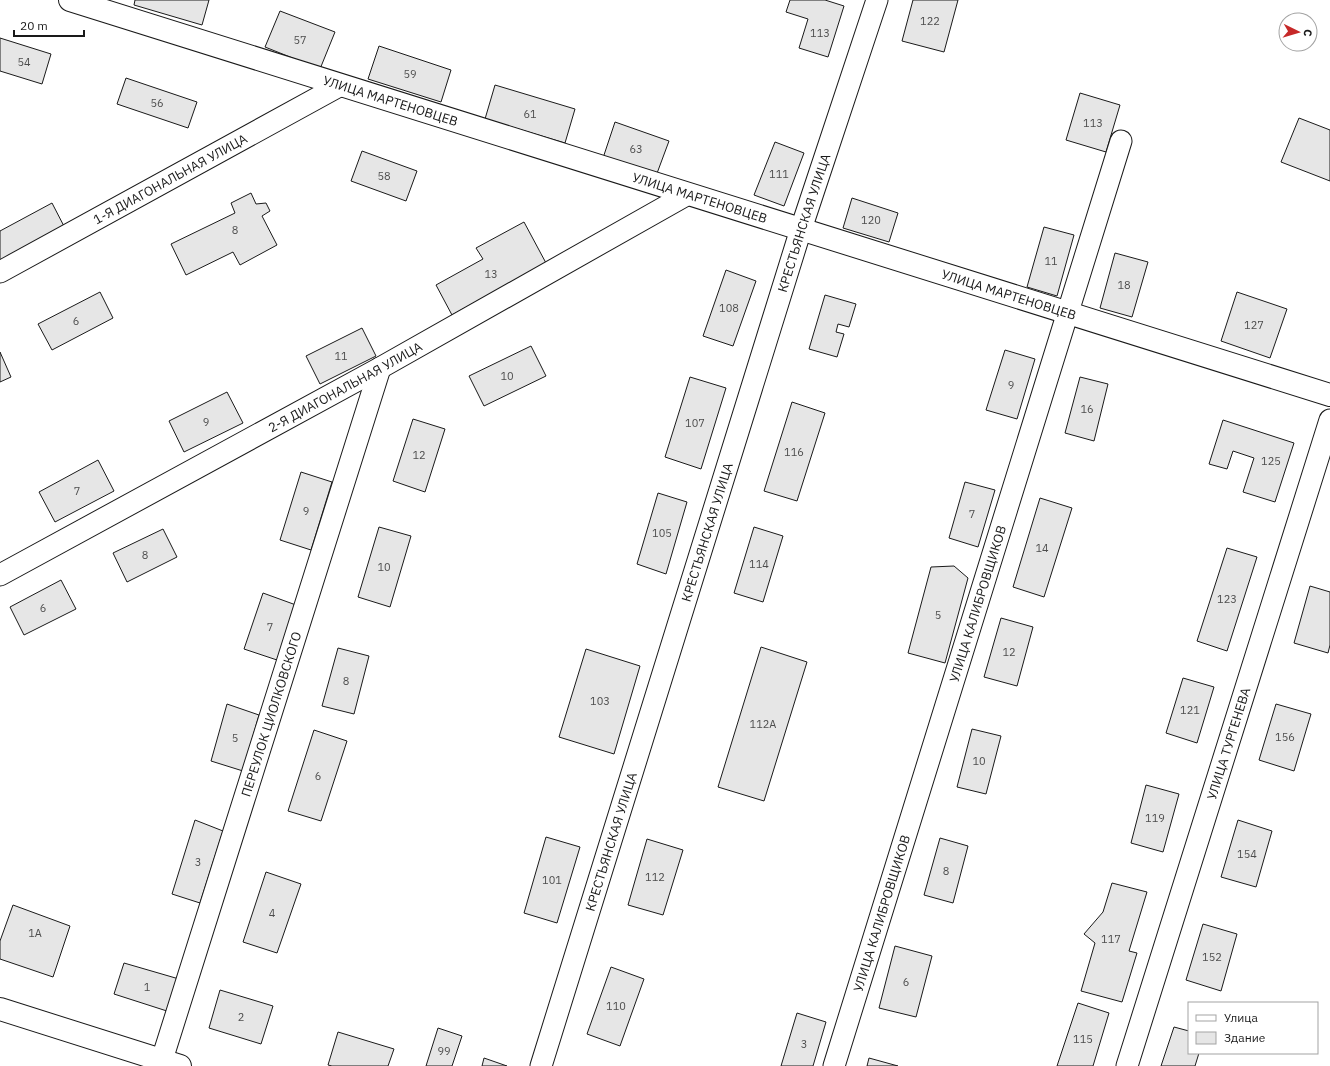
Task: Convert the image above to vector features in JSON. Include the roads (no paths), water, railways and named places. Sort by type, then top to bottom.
[{"type":"street","name":"УЛИЦА МАРТЕНОВЦЕВ","points":[[70,0],[1330,395]]},
{"type":"street","name":"КРЕСТЬЯНСКАЯ УЛИЦА","points":[[541,1066],[801,229],[877,0]]},
{"type":"street","name":"1-Я ДИАГОНАЛЬНАЯ УЛИЦА","points":[[0,272],[341,85]]},
{"type":"street","name":"УЛИЦА КАЛИБРОВЩИКОВ","points":[[834,1066],[1121,141]]},
{"type":"street","name":"2-Я ДИАГОНАЛЬНАЯ УЛИЦА","points":[[0,575],[380,368],[688,194]]},
{"type":"street","name":"ПЕРЕУЛОК ЦИОЛКОВСКОГО","points":[[167,1064],[380,368]]},
{"type":"street","name":"УЛИЦА ТУРГЕНЕВА","points":[[1128,1066],[1330,420]]},
{"type":"street","points":[[0,1009],[167,1064]]}]
